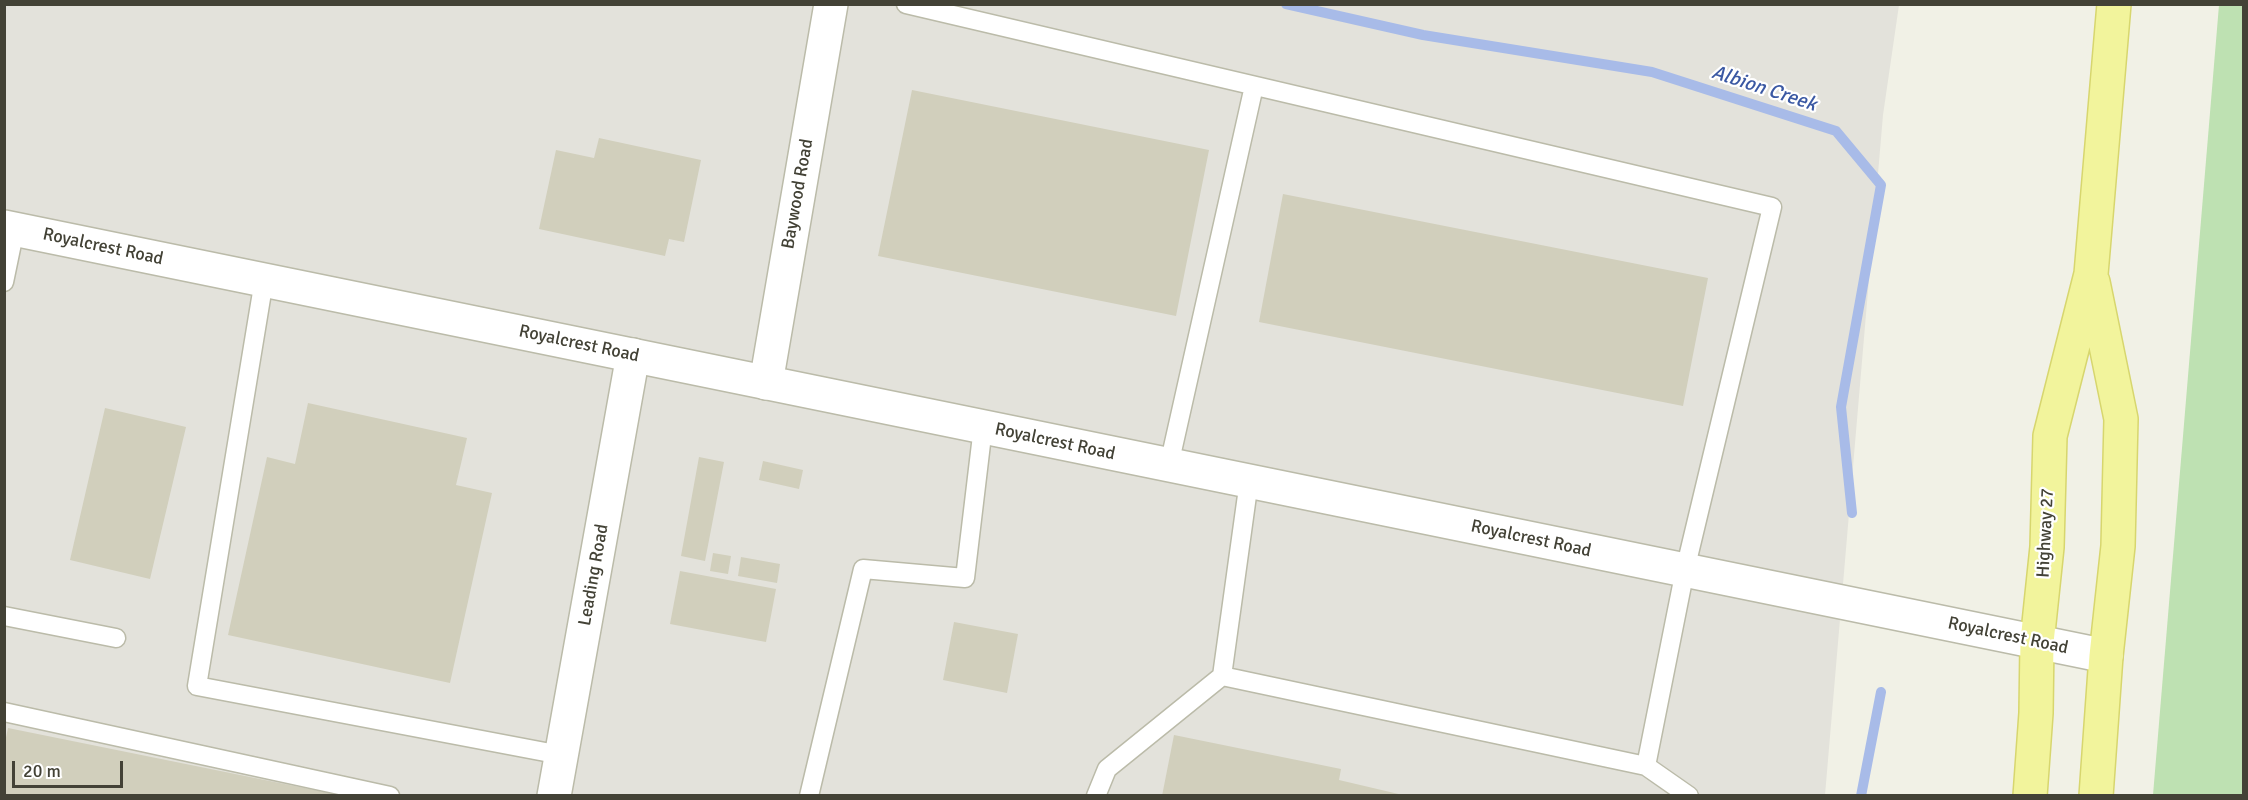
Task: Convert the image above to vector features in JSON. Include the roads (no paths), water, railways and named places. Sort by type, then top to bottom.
[{"type":"main road","name":"Highway 27","points":[[2030,795],[2036,713],[2037,642],[2047,547],[2050,436],[2091,274],[2114,4]]},
{"type":"main road","name":"Highway 27","points":[[2091,274],[2121,419],[2118,546],[2106,657],[2096,795]]},
{"type":"street","name":"Baywood Road","points":[[766,383],[831,4]]},
{"type":"street","name":"Royalcrest Road","points":[[10,228],[2106,657]]},
{"type":"street","name":"Leading Road","points":[[554,795],[633,355]]},
{"type":"lane","points":[[906,4],[1772,207],[1685,570],[1646,766]]},
{"type":"lane","points":[[1169,465],[1254,86]]},
{"type":"lane","points":[[4,282],[10,228]]},
{"type":"lane","points":[[264,280],[197,686],[561,755]]},
{"type":"lane","points":[[809,795],[863,569],[964,578],[982,427]]},
{"type":"lane","points":[[1096,795],[1107,769],[1222,676],[1249,481]]},
{"type":"lane","points":[[4,616],[116,638]]},
{"type":"lane","points":[[1222,676],[1646,766],[1689,795]]},
{"type":"lane","points":[[4,712],[390,795]]},
{"type":"waterway","name":"Albion Creek","points":[[1286,4],[1423,35],[1652,72],[1836,131],[1881,185],[1841,407],[1852,513]]},
{"type":"waterway","name":"Albion Creek","points":[[1861,796],[1881,692]]}]
